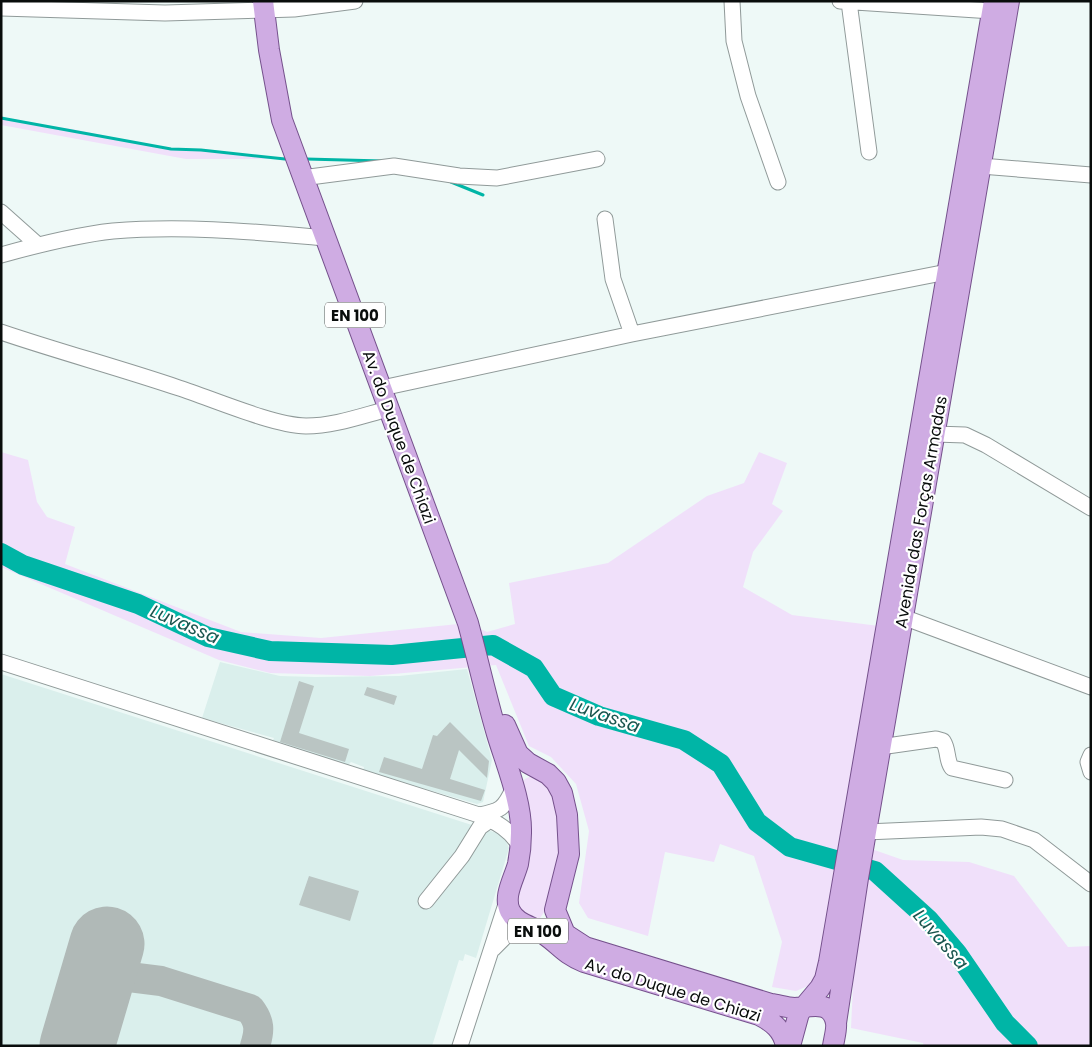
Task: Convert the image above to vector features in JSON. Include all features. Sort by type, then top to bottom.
[{"type":"main road","name":"Avenida das Forças Armadas","points":[[790,1046],[794,1026],[805,1005],[817,993],[825,979],[860,841],[880,746],[981,166],[998,4]]},
{"type":"main road","name":"Avenida das Forças Armadas","points":[[860,841],[947,272],[998,4]]},
{"type":"main road","name":"Av. do Duque de Chiazi","points":[[263,6],[282,120],[468,624],[482,671],[496,732],[513,789],[521,830],[520,846],[508,896],[512,916],[520,923],[544,934],[567,955],[584,962],[759,1015],[776,1026],[781,1032],[786,1046]]},
{"type":"main road","name":"Av. do Duque de Chiazi","points":[[482,671],[518,754],[528,763],[548,774],[556,782],[562,794],[569,836],[564,876],[555,910],[565,934],[584,947],[772,1004],[795,1008],[805,1005]]},
{"type":"main road","points":[[513,789],[526,772],[537,771],[548,774]]},
{"type":"main road","name":"Avenida das Forças Armadas","points":[[833,1046],[851,877]]},
{"type":"main road","name":"EN 100","points":[[530,927],[549,920],[555,910]]},
{"type":"main road","name":"EN 100","points":[[805,1005],[816,1004],[825,1008],[832,1014],[836,1023]]},
{"type":"street","points":[[1,8],[263,6],[355,1]]},
{"type":"street","points":[[732,1],[736,50],[748,96],[778,182]]},
{"type":"street","points":[[869,152],[845,2],[998,4]]},
{"type":"street","points":[[302,178],[394,166],[458,176],[498,178],[597,158]]},
{"type":"street","points":[[981,166],[1091,175]]},
{"type":"street","points":[[1,212],[38,245]]},
{"type":"street","points":[[605,219],[613,279],[632,334]]},
{"type":"street","points":[[1,255],[38,245],[112,232],[189,229],[327,238]]},
{"type":"street","points":[[382,388],[632,334],[947,272]]},
{"type":"street","points":[[1,332],[280,421],[305,426],[330,424],[388,409]]},
{"type":"street","points":[[934,434],[965,435],[986,445],[1091,508]]},
{"type":"street","points":[[903,617],[1091,687]]},
{"type":"street","points":[[1,662],[484,818],[503,826],[520,846]]},
{"type":"street","points":[[880,746],[936,739],[943,741],[946,746],[948,764],[952,768],[1005,780]]},
{"type":"street","points":[[1091,755],[1088,762],[1091,772]]},
{"type":"street","points":[[426,901],[462,856],[484,818],[498,811],[508,800],[513,789]]},
{"type":"street","points":[[860,841],[982,827],[1002,829],[1034,840],[1091,884]]},
{"type":"street","points":[[460,1046],[508,896]]},
{"type":"street","points":[[488,954],[513,929],[530,927]]},
{"type":"shaded area","points":[[1,116],[16,121],[72,129],[171,149],[201,150],[276,159],[186,159],[1,125]]},
{"type":"shaded area","points":[[1,452],[28,460],[37,502],[47,517],[75,527],[65,564],[241,632],[321,638],[468,623],[487,632],[515,624],[509,583],[608,563],[707,496],[744,483],[759,452],[787,463],[772,504],[783,511],[753,552],[743,587],[792,615],[887,627],[863,846],[903,860],[969,862],[1014,876],[1068,947],[1091,946],[1091,1046],[924,1046],[923,1043],[851,1028],[858,879],[825,979],[796,991],[772,987],[782,942],[754,856],[720,844],[714,862],[665,852],[648,936],[588,918],[579,903],[589,831],[576,784],[551,757],[529,746],[496,665],[370,676],[270,673],[219,660],[1,567]]},
{"type":"shaded area","points":[[220,662],[280,676],[315,677],[399,676],[467,669],[492,760],[483,802],[477,804],[363,771],[364,767],[351,762],[348,765],[273,740],[274,738],[202,718]]},
{"type":"shaded area","points":[[1,674],[503,835],[509,848],[476,958],[465,954],[463,961],[459,960],[432,1046],[1,1046]]},
{"type":"shaded area","points":[[533,775],[550,784],[559,820],[561,848],[558,873],[551,898],[540,918],[529,920],[515,907],[520,785],[525,779]]},
{"type":"building","points":[[299,681],[314,686],[299,733],[349,749],[345,762],[280,742]]},
{"type":"building","points":[[367,687],[397,696],[394,705],[364,695]]},
{"type":"building","points":[[450,722],[489,761],[487,778],[459,750],[450,779],[485,790],[481,801],[379,772],[384,757],[422,769],[433,735],[437,736]]},
{"type":"building","points":[[309,876],[359,891],[350,921],[299,905]]},
{"type":"waterway","points":[[1,118],[171,149],[201,150],[285,159]]},
{"type":"waterway","points":[[306,159],[383,161]]},
{"type":"waterway","points":[[451,182],[483,195]]},
{"type":"waterway","name":"Luvassa","points":[[1,553],[23,565],[138,604],[208,637],[270,651],[392,655],[493,645],[534,668],[553,696],[599,716],[684,740],[721,764],[757,822],[790,847],[875,871],[929,920],[957,953],[1005,1023],[1028,1046]]},
{"type":"taxiway","points":[[97,979],[129,977],[161,981],[250,1009],[256,1018],[258,1026],[255,1046]]},
{"type":"runway","points":[[77,1046],[107,944]]}]
